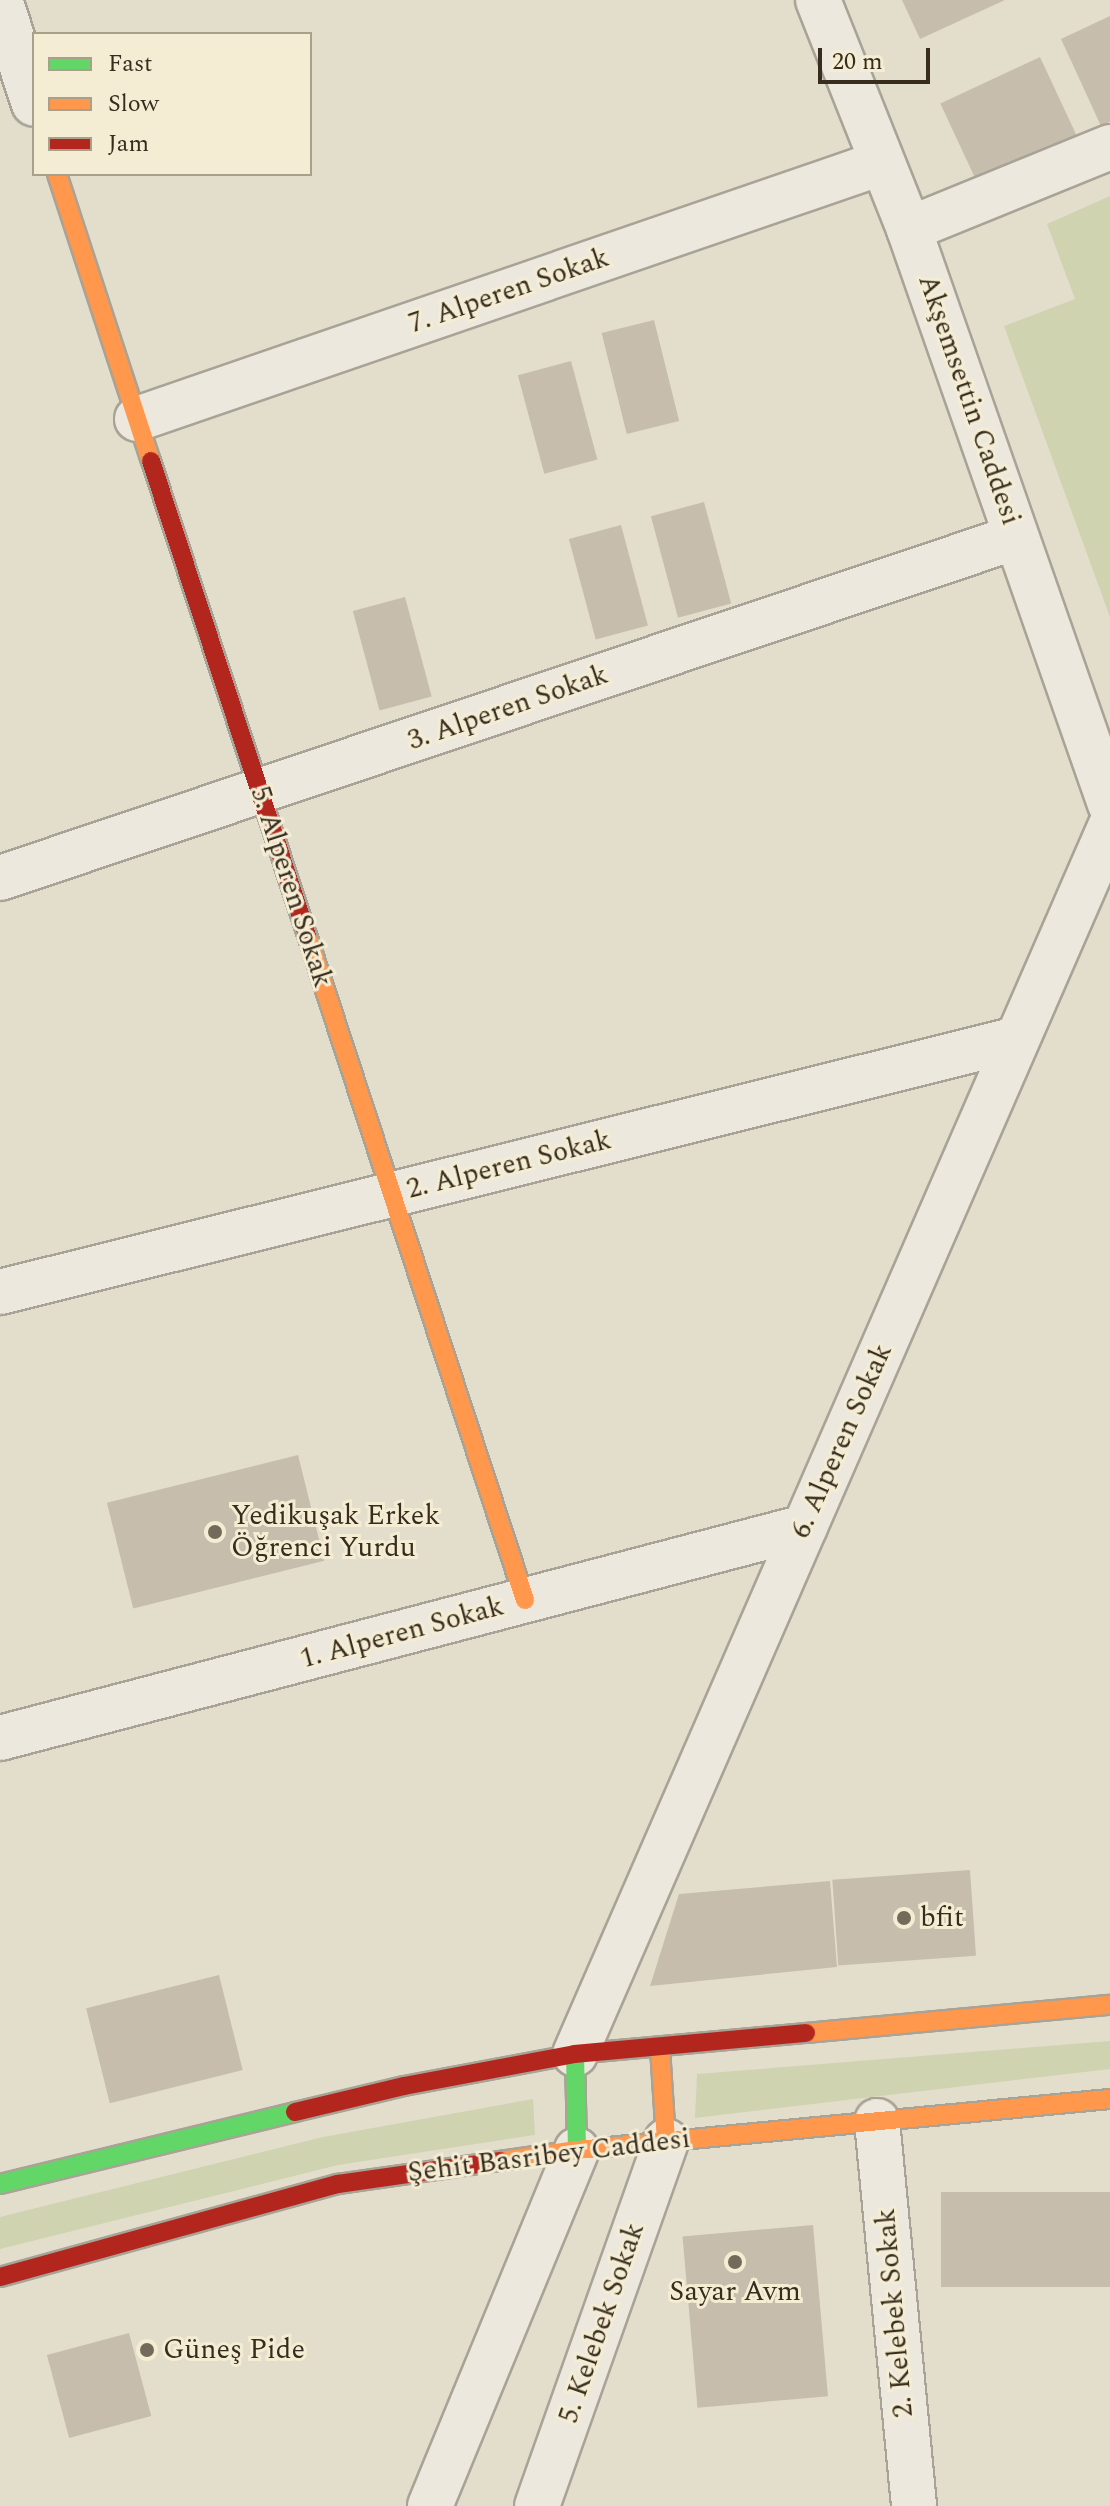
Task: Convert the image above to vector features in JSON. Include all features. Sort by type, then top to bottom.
[{"type":"street","points":[[0,0],[32,98]]},
{"type":"street","name":"Akşemsettin Caddesi","points":[[818,0],[909,229],[1110,804]]},
{"type":"street","points":[[909,229],[1110,147]]},
{"type":"street","name":"7. Alperen Sokak","points":[[137,419],[881,163]]},
{"type":"street","name":"5. Alperen Sokak","points":[[58,176],[525,1600]]},
{"type":"street","name":"3. Alperen Sokak","points":[[0,878],[1016,537]]},
{"type":"street","name":"6. Alperen Sokak","points":[[575,2054],[1110,827]]},
{"type":"street","name":"2. Alperen Sokak","points":[[0,1292],[1017,1039]]},
{"type":"street","name":"1. Alperen Sokak","points":[[0,1738],[805,1527]]},
{"type":"street","points":[[0,2184],[404,2086],[575,2054],[1110,2005]]},
{"type":"street","points":[[660,2048],[666,2141]]},
{"type":"street","points":[[430,2506],[577,2150],[575,2054]]},
{"type":"street","name":"Şehit Basribey Caddesi","points":[[0,2277],[338,2184],[577,2150],[1110,2099]]},
{"type":"street","name":"2. Kelebek Sokak","points":[[877,2121],[914,2506]]},
{"type":"street","name":"5. Kelebek Sokak","points":[[537,2506],[666,2141]]},
{"type":"green space","points":[[1110,196],[1110,617],[1004,326],[1075,299],[1047,224]]},
{"type":"green space","points":[[1110,2041],[1110,2069],[695,2118],[697,2074]]},
{"type":"green space","points":[[533,2099],[535,2135],[338,2165],[0,2249],[0,2217],[323,2137]]},
{"type":"building","points":[[902,0],[1005,0],[920,39]]},
{"type":"building","points":[[1110,16],[1110,122],[1101,126],[1061,39]]},
{"type":"building","points":[[1040,57],[1081,144],[981,190],[940,103]]},
{"type":"building","points":[[654,320],[679,421],[627,434],[602,333]]},
{"type":"building","points":[[571,361],[597,460],[544,474],[518,375]]},
{"type":"building","points":[[704,502],[731,603],[678,618],[651,516]]},
{"type":"building","points":[[621,525],[648,625],[596,639],[569,539]]},
{"type":"building","points":[[405,597],[432,696],[379,710],[353,611]]},
{"type":"building","name":"Yedikuşak Erkek Öğrenci Yurdu","points":[[298,1455],[324,1561],[133,1608],[107,1503]]},
{"type":"building","name":"bfit","points":[[970,1870],[976,1956],[838,1965],[832,1880]]},
{"type":"building","points":[[830,1881],[837,1967],[650,1986],[679,1894]]},
{"type":"building","points":[[219,1975],[243,2070],[110,2103],[86,2008]]},
{"type":"building","points":[[941,2192],[1110,2192],[1110,2287],[941,2287]]},
{"type":"building","points":[[813,2225],[828,2396],[697,2408],[682,2236]]},
{"type":"building","points":[[129,2333],[151,2416],[69,2438],[47,2355]]},
{"type":"traffic: fast","points":[[575,2054],[577,2150]]},
{"type":"traffic: fast","points":[[0,2184],[295,2112]]},
{"type":"traffic: slow","points":[[58,176],[151,461]]},
{"type":"traffic: slow","points":[[307,935],[525,1600]]},
{"type":"traffic: slow","points":[[806,2033],[1110,2005]]},
{"type":"traffic: slow","points":[[660,2048],[666,2141]]},
{"type":"traffic: slow","points":[[500,2161],[577,2150],[1110,2099]]},
{"type":"traffic: jam","points":[[151,461],[307,935]]},
{"type":"traffic: jam","points":[[295,2112],[404,2086],[575,2054],[806,2033]]},
{"type":"traffic: jam","points":[[0,2277],[338,2184],[500,2161]]},
{"type":"place","name":"Yedikuşak Erkek Öğrenci Yurdu","points":[[215,1532]]},
{"type":"place","name":"bfit","points":[[904,1918]]},
{"type":"place","name":"Sayar Avm","points":[[735,2262]]},
{"type":"place","name":"Güneş Pide","points":[[147,2350]]}]
